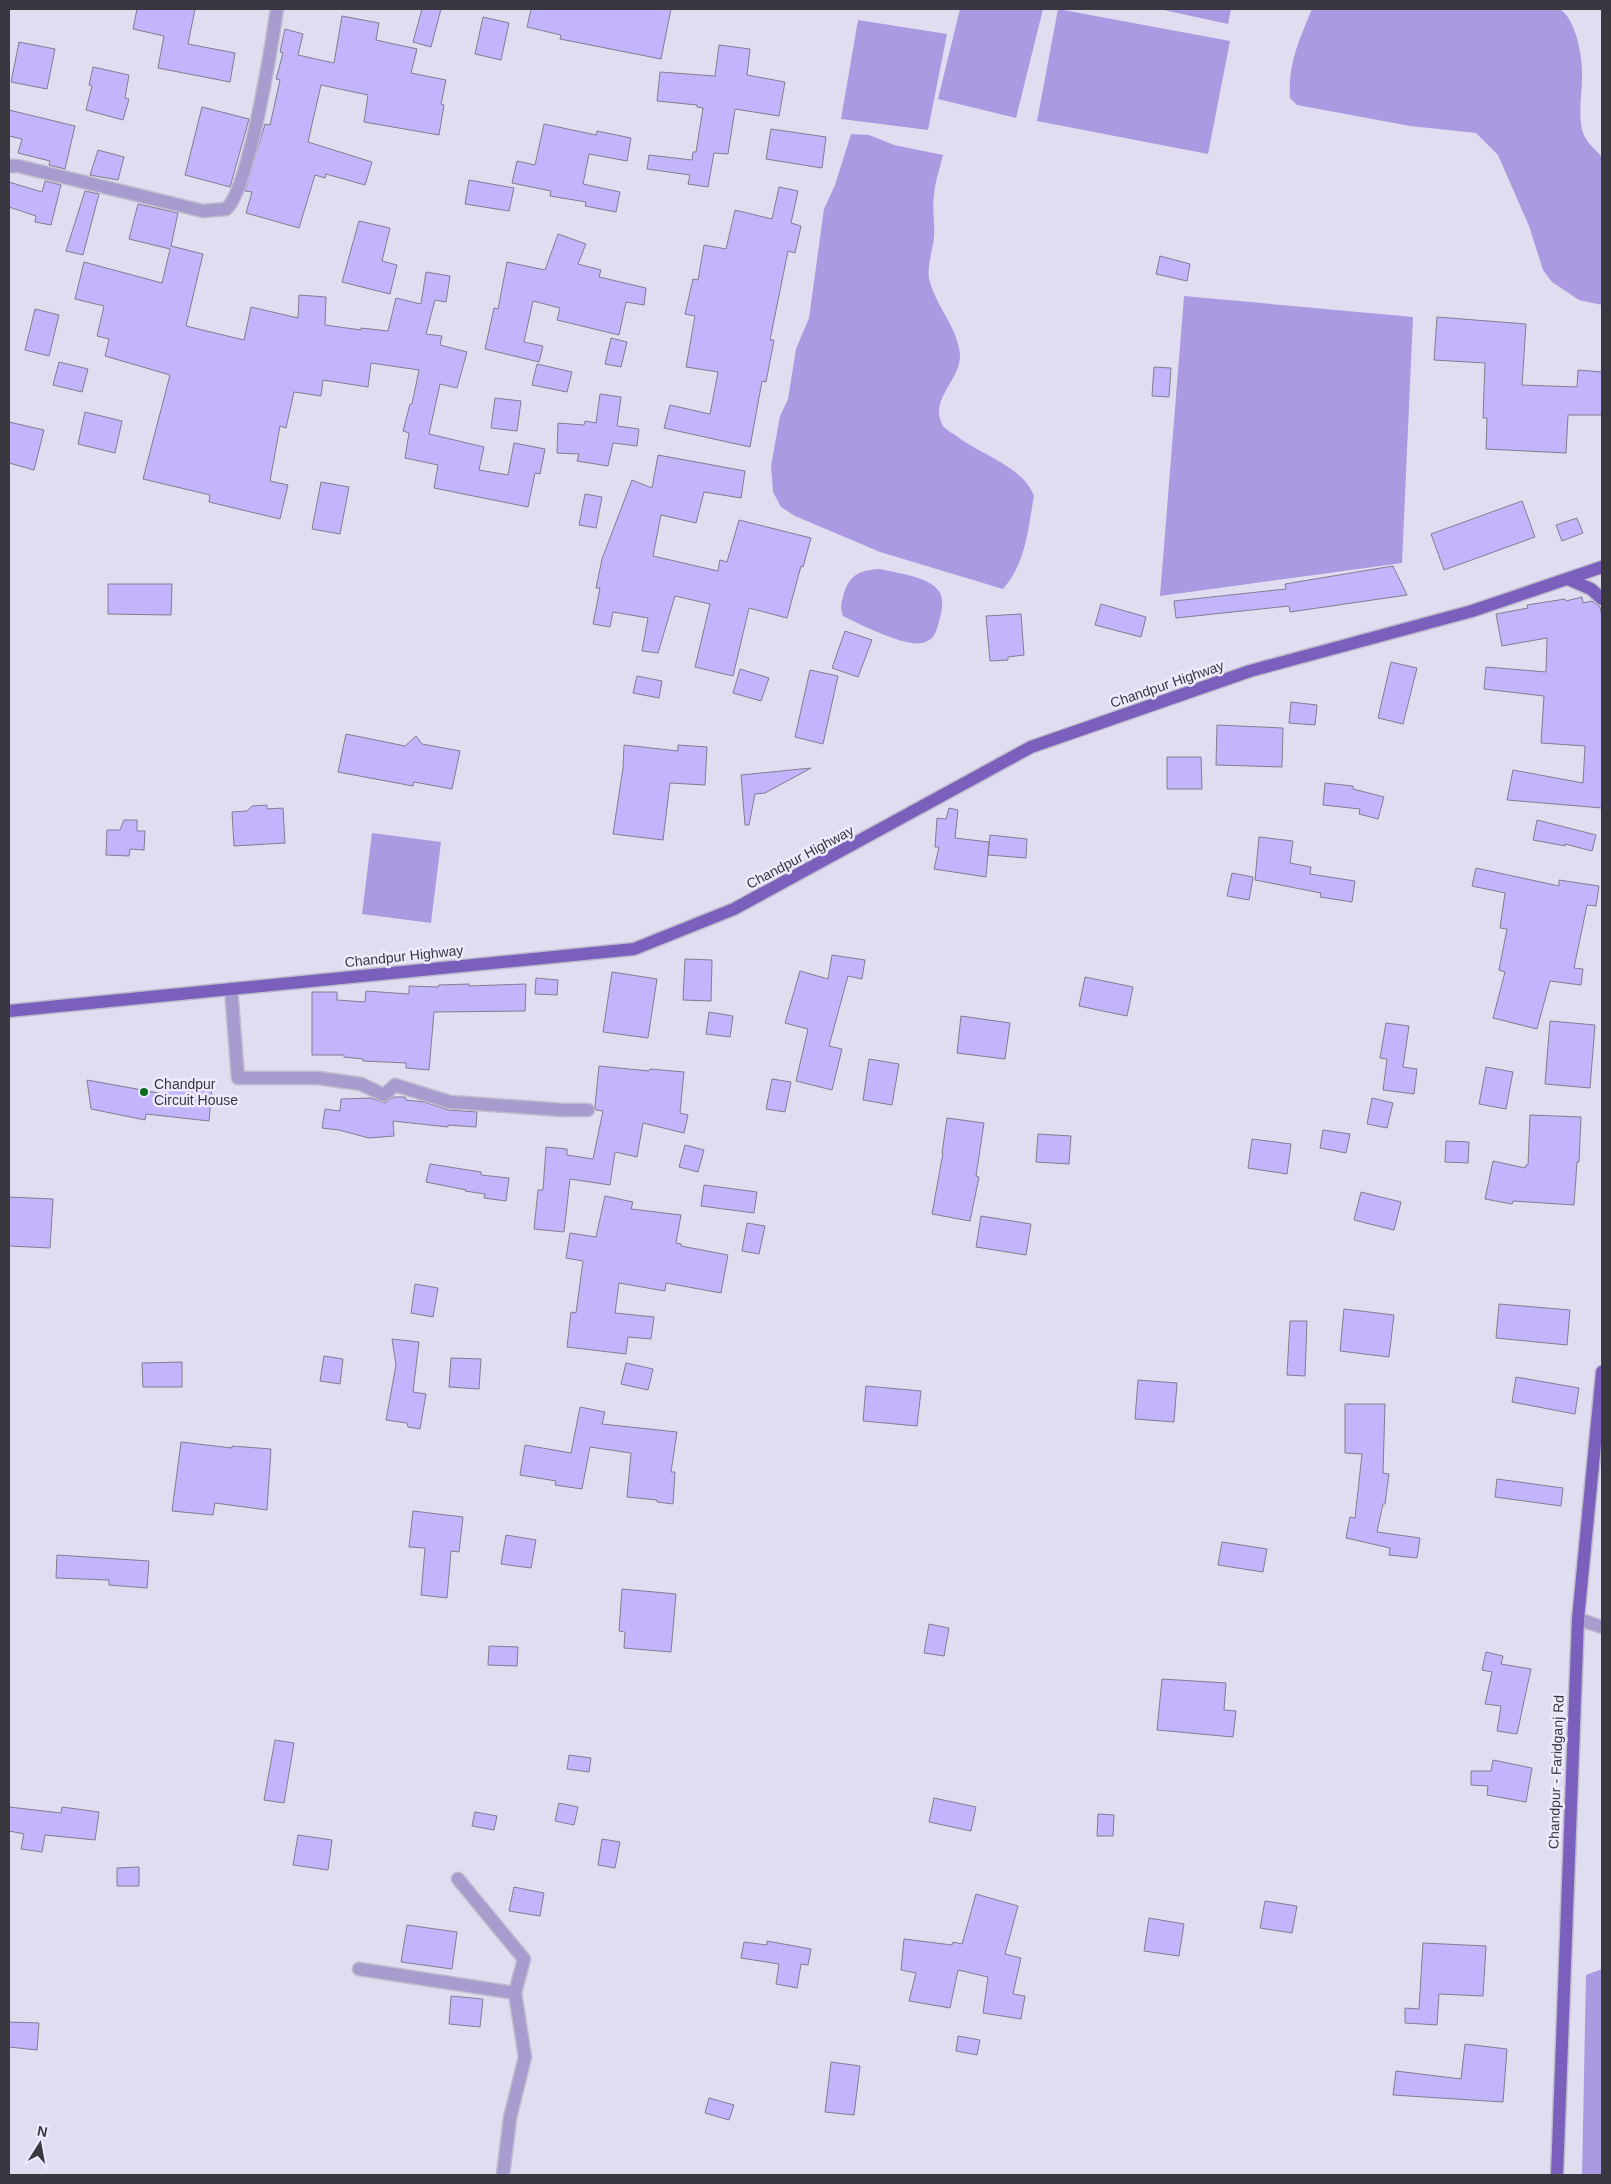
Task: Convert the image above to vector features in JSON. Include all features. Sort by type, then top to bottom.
[{"type":"main road","name":"Chandpur Highway","points":[[9,1011],[634,949],[734,909],[1031,747],[1250,672],[1472,611],[1602,567]]},
{"type":"main road","points":[[1568,579],[1591,589],[1602,599]]},
{"type":"main road","name":"Chandpur - Faridganj Rd","points":[[1557,2175],[1578,1619],[1602,1372]]},
{"type":"street","points":[[9,166],[18,166],[203,211],[226,209],[233,201],[243,175],[268,69],[276,9]]},
{"type":"street","points":[[232,989],[238,1078],[318,1078],[361,1084],[384,1096],[395,1085],[450,1102],[588,1110]]},
{"type":"street","points":[[1578,1619],[1602,1627]]},
{"type":"street","points":[[458,1879],[524,1960],[515,1993],[525,2057],[510,2118],[503,2175]]},
{"type":"street","points":[[359,1969],[515,1993]]},
{"type":"shaded area","points":[[960,9],[1043,9],[1016,118],[938,99]]},
{"type":"shaded area","points":[[1058,9],[1230,41],[1208,154],[1037,121]]},
{"type":"shaded area","points":[[1159,9],[1231,9],[1228,24]]},
{"type":"shaded area","points":[[1312,9],[1559,9],[1565,13],[1573,27],[1581,56],[1581,126],[1584,136],[1602,157],[1602,305],[1579,300],[1552,282],[1543,270],[1529,226],[1498,155],[1476,133],[1410,126],[1297,105],[1290,98],[1293,63]]},
{"type":"shaded area","points":[[858,20],[947,34],[928,130],[841,119]]},
{"type":"shaded area","points":[[851,134],[869,135],[894,145],[943,155],[936,180],[933,206],[934,237],[929,263],[929,278],[936,298],[955,335],[960,355],[956,373],[939,407],[939,417],[943,426],[967,444],[1012,469],[1029,486],[1034,496],[1028,533],[1021,557],[1011,579],[1003,589],[880,552],[795,516],[781,507],[773,492],[771,466],[780,416],[788,399],[796,349],[809,318],[824,209],[835,185]]},
{"type":"shaded area","points":[[1184,296],[1413,317],[1402,563],[1160,596]]},
{"type":"shaded area","points":[[880,569],[923,580],[937,589],[941,595],[942,610],[940,618],[933,637],[928,641],[922,643],[905,642],[882,634],[843,616],[842,602],[845,590],[851,579],[860,573]]},
{"type":"shaded area","points":[[372,833],[441,842],[431,923],[362,914]]},
{"type":"shaded area","points":[[1602,1969],[1602,2175],[1582,2175],[1586,1975]]},
{"type":"building","points":[[137,9],[195,9],[188,44],[235,53],[230,82],[158,68],[164,36],[133,29]]},
{"type":"building","points":[[422,9],[441,9],[431,47],[413,42]]},
{"type":"building","points":[[531,9],[671,9],[661,59],[560,39],[561,35],[527,27]]},
{"type":"building","points":[[342,16],[379,23],[376,40],[417,49],[411,73],[446,80],[441,104],[444,105],[439,135],[364,122],[368,95],[321,85],[308,142],[372,162],[365,185],[326,174],[325,178],[315,175],[299,228],[246,213],[252,192],[245,191],[265,124],[270,125],[280,80],[276,79],[283,53],[280,52],[285,29],[303,34],[298,55],[334,63]]},
{"type":"building","points":[[483,17],[509,23],[501,60],[475,54]]},
{"type":"building","points":[[19,42],[55,49],[47,89],[11,82]]},
{"type":"building","points":[[719,45],[750,49],[747,75],[785,82],[779,116],[735,109],[728,154],[714,153],[708,187],[688,184],[690,175],[647,169],[649,155],[692,160],[693,152],[696,152],[703,108],[697,107],[697,105],[657,101],[660,72],[715,76]]},
{"type":"building","points":[[93,67],[129,75],[125,98],[129,99],[123,120],[86,110],[92,86],[89,85]]},
{"type":"building","points":[[202,107],[249,119],[230,187],[185,175]]},
{"type":"building","points":[[9,110],[75,126],[65,169],[49,165],[50,161],[18,153],[22,139],[9,136]]},
{"type":"building","points":[[544,124],[596,135],[597,131],[631,138],[627,161],[589,154],[583,184],[620,192],[616,212],[585,206],[586,202],[550,196],[551,191],[512,183],[517,161],[535,165]]},
{"type":"building","points":[[771,129],[826,137],[822,168],[766,159]]},
{"type":"building","points":[[98,150],[124,157],[118,180],[90,175]]},
{"type":"building","points":[[469,180],[514,188],[509,211],[465,204]]},
{"type":"building","points":[[45,181],[61,185],[51,225],[35,222],[36,216],[9,207],[9,182],[42,192]]},
{"type":"building","points":[[779,187],[798,191],[791,223],[801,226],[795,253],[788,251],[770,340],[774,340],[766,382],[762,381],[750,447],[664,428],[670,405],[710,414],[718,372],[686,367],[695,316],[685,314],[693,279],[698,280],[704,245],[726,249],[735,210],[772,219]]},
{"type":"building","points":[[85,191],[99,194],[83,255],[66,251]]},
{"type":"building","points":[[138,204],[178,213],[171,246],[203,254],[186,326],[244,340],[251,307],[298,318],[299,295],[326,297],[325,325],[361,330],[361,328],[388,331],[396,298],[421,304],[426,272],[450,276],[446,302],[435,300],[426,334],[442,336],[440,345],[467,352],[457,388],[440,384],[429,434],[484,447],[479,470],[508,475],[514,443],[545,449],[540,474],[535,473],[528,507],[434,488],[438,465],[405,458],[409,433],[403,431],[410,404],[412,404],[419,370],[371,363],[368,387],[323,380],[321,396],[294,392],[286,428],[280,426],[270,481],[288,485],[280,519],[209,502],[210,495],[143,479],[170,375],[105,356],[109,339],[97,336],[104,306],[75,299],[84,262],[162,283],[170,249],[129,239]]},
{"type":"building","points":[[359,221],[390,228],[382,261],[397,265],[390,294],[342,282]]},
{"type":"building","points":[[558,234],[586,244],[578,264],[601,270],[599,277],[646,288],[644,305],[626,302],[619,335],[557,320],[560,308],[533,301],[524,342],[543,346],[539,362],[485,349],[494,308],[498,309],[507,262],[545,270]]},
{"type":"building","points":[[1160,256],[1190,264],[1187,281],[1156,274]]},
{"type":"building","points":[[35,309],[59,315],[49,356],[25,350]]},
{"type":"building","points":[[1437,317],[1526,324],[1522,385],[1577,387],[1578,370],[1602,372],[1602,415],[1568,415],[1566,453],[1486,449],[1487,418],[1483,418],[1485,363],[1434,360]]},
{"type":"building","points":[[611,338],[627,342],[621,367],[605,364]]},
{"type":"building","points":[[59,362],[88,369],[82,392],[53,385]]},
{"type":"building","points":[[537,364],[572,372],[567,392],[532,385]]},
{"type":"building","points":[[1154,367],[1171,368],[1169,397],[1152,396]]},
{"type":"building","points":[[600,394],[621,397],[617,426],[639,429],[637,446],[613,443],[608,466],[577,461],[579,454],[557,453],[558,423],[584,425],[585,421],[596,423]]},
{"type":"building","points":[[495,398],[521,401],[517,431],[491,428]]},
{"type":"building","points":[[85,412],[122,421],[115,453],[78,444]]},
{"type":"building","points":[[9,422],[44,430],[34,470],[9,463]]},
{"type":"building","points":[[658,455],[745,471],[741,498],[704,492],[696,523],[661,515],[653,556],[718,571],[720,560],[727,562],[739,520],[811,538],[803,567],[801,566],[787,618],[749,608],[733,676],[695,667],[710,604],[675,596],[658,653],[642,651],[648,618],[613,612],[610,627],[593,624],[600,588],[596,588],[602,559],[632,480],[652,488]]},
{"type":"building","points":[[321,482],[349,487],[340,534],[312,529]]},
{"type":"building","points":[[585,494],[602,497],[596,528],[579,525]]},
{"type":"building","points":[[1522,501],[1535,537],[1444,570],[1431,534]]},
{"type":"building","points":[[1577,518],[1583,533],[1562,541],[1556,525]]},
{"type":"building","points":[[1393,566],[1407,595],[1290,612],[1289,606],[1176,618],[1174,601],[1286,589],[1285,584]]},
{"type":"building","points":[[108,584],[172,584],[171,615],[108,614]]},
{"type":"building","points":[[1582,597],[1583,603],[1592,601],[1600,607],[1602,616],[1602,808],[1507,800],[1513,770],[1583,783],[1585,746],[1541,743],[1544,696],[1484,689],[1486,667],[1546,672],[1547,638],[1502,646],[1496,614],[1528,608],[1527,605],[1565,599],[1566,601]]},
{"type":"building","points":[[1101,604],[1146,617],[1141,637],[1095,625]]},
{"type":"building","points":[[1021,614],[1024,655],[1008,657],[1008,660],[990,661],[986,616]]},
{"type":"building","points":[[845,631],[872,640],[858,677],[832,668]]},
{"type":"building","points":[[1391,662],[1417,668],[1403,724],[1378,718]]},
{"type":"building","points":[[740,669],[769,678],[761,701],[733,693]]},
{"type":"building","points":[[810,670],[838,676],[823,744],[795,737]]},
{"type":"building","points":[[637,676],[662,681],[659,698],[633,693]]},
{"type":"building","points":[[1291,702],[1317,705],[1315,725],[1289,723]]},
{"type":"building","points":[[1217,725],[1283,728],[1282,767],[1216,765]]},
{"type":"building","points":[[346,734],[405,746],[416,736],[422,744],[460,751],[452,789],[414,782],[413,786],[338,772]]},
{"type":"building","points":[[624,745],[678,751],[678,745],[707,747],[705,785],[670,783],[663,840],[613,834],[623,768]]},
{"type":"building","points":[[1167,757],[1201,757],[1202,789],[1167,789]]},
{"type":"building","points":[[811,768],[765,793],[755,794],[749,825],[745,825],[741,775]]},
{"type":"building","points":[[1325,783],[1353,786],[1353,789],[1384,797],[1378,819],[1359,814],[1360,809],[1323,805]]},
{"type":"building","points":[[267,805],[267,809],[283,808],[285,843],[234,846],[232,812],[247,811],[252,806]]},
{"type":"building","points":[[949,808],[958,810],[955,838],[989,842],[986,877],[934,869],[939,847],[935,847],[937,818],[946,819]]},
{"type":"building","points":[[124,820],[137,820],[137,831],[145,831],[144,850],[130,849],[129,856],[106,855],[107,830],[120,830]]},
{"type":"building","points":[[1537,820],[1596,835],[1592,851],[1565,844],[1565,846],[1533,840]]},
{"type":"building","points":[[990,835],[1027,839],[1026,858],[988,855]]},
{"type":"building","points":[[1259,837],[1293,841],[1290,863],[1311,867],[1310,874],[1355,881],[1352,902],[1320,897],[1321,893],[1255,880]]},
{"type":"building","points":[[1476,868],[1559,886],[1559,880],[1599,886],[1596,906],[1587,905],[1574,968],[1583,969],[1581,985],[1550,981],[1537,1029],[1493,1018],[1505,972],[1499,970],[1507,929],[1500,928],[1505,893],[1472,886]]},
{"type":"building","points":[[1232,873],[1253,877],[1249,900],[1227,896]]},
{"type":"building","points":[[832,955],[865,960],[862,979],[848,976],[829,1046],[842,1049],[832,1090],[796,1081],[808,1029],[785,1023],[800,971],[828,979]]},
{"type":"building","points":[[685,959],[712,960],[711,1001],[683,1000]]},
{"type":"building","points":[[612,972],[657,979],[648,1038],[603,1032]]},
{"type":"building","points":[[1085,977],[1133,987],[1127,1016],[1079,1006]]},
{"type":"building","points":[[536,978],[558,980],[557,995],[535,994]]},
{"type":"building","points":[[469,984],[469,986],[526,984],[525,1011],[434,1012],[429,1070],[406,1068],[406,1063],[363,1061],[363,1059],[344,1057],[344,1055],[312,1055],[312,992],[337,992],[337,1000],[365,1002],[366,991],[409,994],[409,986],[438,987],[439,985]]},
{"type":"building","points":[[709,1012],[733,1016],[730,1037],[706,1034]]},
{"type":"building","points":[[961,1016],[1010,1023],[1005,1059],[957,1053]]},
{"type":"building","points":[[1550,1021],[1595,1025],[1590,1088],[1545,1084]]},
{"type":"building","points":[[1386,1023],[1409,1026],[1403,1067],[1417,1069],[1414,1094],[1383,1090],[1387,1059],[1380,1058]]},
{"type":"building","points":[[869,1059],[899,1064],[892,1105],[863,1100]]},
{"type":"building","points":[[599,1066],[684,1072],[680,1113],[688,1115],[684,1133],[643,1123],[637,1157],[615,1152],[610,1185],[570,1179],[564,1232],[534,1229],[538,1190],[543,1190],[546,1147],[567,1149],[567,1155],[593,1159],[603,1111],[596,1110],[595,1106]]},
{"type":"building","points":[[1486,1067],[1513,1072],[1506,1109],[1479,1104]]},
{"type":"building","points":[[772,1079],[791,1082],[785,1112],[766,1109]]},
{"type":"building","points":[[87,1080],[164,1094],[165,1083],[212,1087],[209,1121],[146,1114],[145,1120],[91,1109]]},
{"type":"building","points":[[394,1097],[405,1097],[406,1100],[424,1102],[449,1110],[477,1112],[476,1127],[448,1125],[448,1127],[393,1121],[394,1136],[369,1138],[339,1130],[322,1128],[325,1109],[340,1111],[341,1099],[371,1098],[385,1103]]},
{"type":"building","points":[[1372,1098],[1393,1103],[1387,1128],[1367,1124]]},
{"type":"building","points":[[1530,1115],[1581,1117],[1579,1162],[1577,1162],[1574,1205],[1513,1201],[1512,1204],[1485,1199],[1493,1161],[1525,1168],[1528,1165]]},
{"type":"building","points":[[947,1118],[984,1123],[976,1176],[979,1177],[970,1221],[932,1214]]},
{"type":"building","points":[[1323,1130],[1350,1134],[1346,1153],[1320,1148]]},
{"type":"building","points":[[1038,1134],[1071,1136],[1069,1164],[1036,1162]]},
{"type":"building","points":[[1252,1139],[1291,1144],[1287,1174],[1248,1168]]},
{"type":"building","points":[[1446,1141],[1469,1142],[1468,1163],[1445,1162]]},
{"type":"building","points":[[685,1145],[704,1150],[698,1172],[679,1167]]},
{"type":"building","points":[[430,1164],[481,1172],[481,1175],[509,1178],[506,1201],[484,1198],[485,1194],[426,1182]]},
{"type":"building","points":[[704,1185],[757,1192],[754,1213],[701,1206]]},
{"type":"building","points":[[1361,1192],[1401,1202],[1394,1230],[1354,1220]]},
{"type":"building","points":[[605,1196],[633,1202],[631,1209],[681,1215],[676,1243],[681,1244],[681,1246],[728,1255],[721,1293],[666,1283],[665,1291],[619,1283],[615,1313],[654,1317],[651,1339],[628,1337],[626,1354],[567,1347],[571,1312],[576,1313],[583,1261],[566,1258],[570,1233],[596,1237]]},
{"type":"building","points":[[9,1197],[53,1199],[50,1248],[9,1246]]},
{"type":"building","points":[[981,1216],[1031,1224],[1026,1255],[976,1247]]},
{"type":"building","points":[[747,1223],[765,1226],[759,1254],[742,1251]]},
{"type":"building","points":[[415,1284],[438,1288],[433,1317],[411,1313]]},
{"type":"building","points":[[1499,1304],[1570,1310],[1567,1345],[1496,1338]]},
{"type":"building","points":[[1344,1309],[1394,1315],[1389,1357],[1340,1351]]},
{"type":"building","points":[[1290,1321],[1307,1321],[1305,1376],[1287,1375]]},
{"type":"building","points":[[392,1339],[419,1342],[413,1392],[426,1394],[420,1429],[408,1427],[407,1423],[386,1420],[396,1365]]},
{"type":"building","points":[[324,1356],[343,1359],[340,1384],[320,1381]]},
{"type":"building","points":[[451,1358],[481,1359],[479,1389],[449,1387]]},
{"type":"building","points":[[182,1362],[182,1387],[143,1387],[142,1363]]},
{"type":"building","points":[[626,1363],[653,1369],[648,1390],[621,1384]]},
{"type":"building","points":[[1516,1377],[1579,1388],[1575,1414],[1512,1402]]},
{"type":"building","points":[[1138,1380],[1177,1383],[1174,1422],[1135,1419]]},
{"type":"building","points":[[866,1386],[921,1391],[917,1426],[863,1421]]},
{"type":"building","points":[[1345,1404],[1385,1404],[1383,1473],[1389,1474],[1385,1504],[1383,1504],[1377,1532],[1420,1538],[1417,1558],[1389,1555],[1390,1548],[1346,1538],[1350,1517],[1355,1518],[1362,1454],[1345,1453]]},
{"type":"building","points":[[580,1407],[605,1412],[602,1424],[677,1432],[671,1472],[675,1472],[673,1504],[657,1502],[657,1500],[627,1497],[631,1453],[590,1447],[582,1489],[555,1485],[556,1481],[520,1475],[525,1445],[571,1453]]},
{"type":"building","points":[[181,1442],[232,1448],[232,1446],[271,1449],[267,1510],[215,1503],[213,1515],[172,1511]]},
{"type":"building","points":[[1497,1479],[1563,1488],[1561,1506],[1495,1497]]},
{"type":"building","points":[[413,1511],[463,1517],[459,1552],[451,1551],[447,1598],[421,1595],[425,1548],[409,1547]]},
{"type":"building","points":[[506,1535],[536,1540],[531,1568],[501,1564]]},
{"type":"building","points":[[1222,1542],[1267,1549],[1263,1572],[1218,1565]]},
{"type":"building","points":[[57,1555],[149,1561],[147,1588],[109,1585],[109,1580],[56,1578]]},
{"type":"building","points":[[622,1589],[676,1594],[671,1652],[624,1648],[625,1632],[619,1631]]},
{"type":"building","points":[[929,1624],[949,1628],[944,1656],[924,1653]]},
{"type":"building","points":[[489,1646],[518,1647],[517,1666],[488,1665]]},
{"type":"building","points":[[1486,1652],[1503,1656],[1501,1664],[1531,1669],[1517,1734],[1497,1731],[1501,1706],[1485,1704],[1492,1672],[1482,1670]]},
{"type":"building","points":[[1162,1679],[1226,1683],[1224,1710],[1236,1711],[1233,1737],[1157,1730]]},
{"type":"building","points":[[275,1740],[294,1743],[284,1803],[264,1800]]},
{"type":"building","points":[[569,1755],[591,1758],[589,1772],[567,1769]]},
{"type":"building","points":[[1493,1760],[1532,1768],[1526,1802],[1487,1795],[1488,1786],[1471,1785],[1471,1771],[1491,1771]]},
{"type":"building","points":[[934,1798],[976,1807],[971,1831],[929,1822]]},
{"type":"building","points":[[559,1803],[578,1807],[574,1825],[555,1821]]},
{"type":"building","points":[[9,1807],[61,1813],[62,1807],[99,1812],[95,1840],[45,1835],[42,1852],[21,1849],[24,1834],[9,1831]]},
{"type":"building","points":[[475,1812],[497,1816],[494,1830],[472,1826]]},
{"type":"building","points":[[1098,1814],[1114,1815],[1113,1836],[1097,1836]]},
{"type":"building","points":[[298,1835],[332,1840],[328,1870],[293,1865]]},
{"type":"building","points":[[602,1839],[620,1842],[615,1868],[598,1865]]},
{"type":"building","points":[[139,1867],[139,1886],[117,1886],[117,1868]]},
{"type":"building","points":[[514,1887],[544,1893],[540,1916],[509,1911]]},
{"type":"building","points":[[976,1894],[1018,1906],[1005,1954],[1021,1958],[1013,1994],[1025,1996],[1021,2019],[983,2013],[988,1977],[958,1970],[950,2008],[909,2001],[916,1973],[901,1970],[904,1939],[952,1945],[953,1942],[962,1944]]},
{"type":"building","points":[[1265,1901],[1297,1906],[1292,1933],[1260,1928]]},
{"type":"building","points":[[1149,1918],[1184,1924],[1179,1956],[1144,1951]]},
{"type":"building","points":[[407,1925],[457,1932],[452,1969],[401,1962]]},
{"type":"building","points":[[767,1941],[811,1949],[808,1965],[801,1964],[797,1988],[776,1984],[779,1964],[741,1958],[744,1942],[767,1945]]},
{"type":"building","points":[[1423,1943],[1486,1946],[1483,1996],[1439,1994],[1437,2025],[1405,2023],[1405,2008],[1419,2009]]},
{"type":"building","points":[[451,1996],[483,1999],[480,2027],[449,2024]]},
{"type":"building","points":[[9,2022],[39,2023],[37,2050],[9,2047]]},
{"type":"building","points":[[958,2036],[980,2040],[977,2055],[956,2051]]},
{"type":"building","points":[[1465,2044],[1507,2049],[1503,2102],[1393,2095],[1396,2071],[1461,2079]]},
{"type":"building","points":[[831,2062],[860,2066],[854,2115],[825,2112]]},
{"type":"building","points":[[709,2098],[734,2105],[729,2120],[705,2113]]},
{"type":"place","name":"Chandpur Circuit House","points":[[144,1092]]}]
